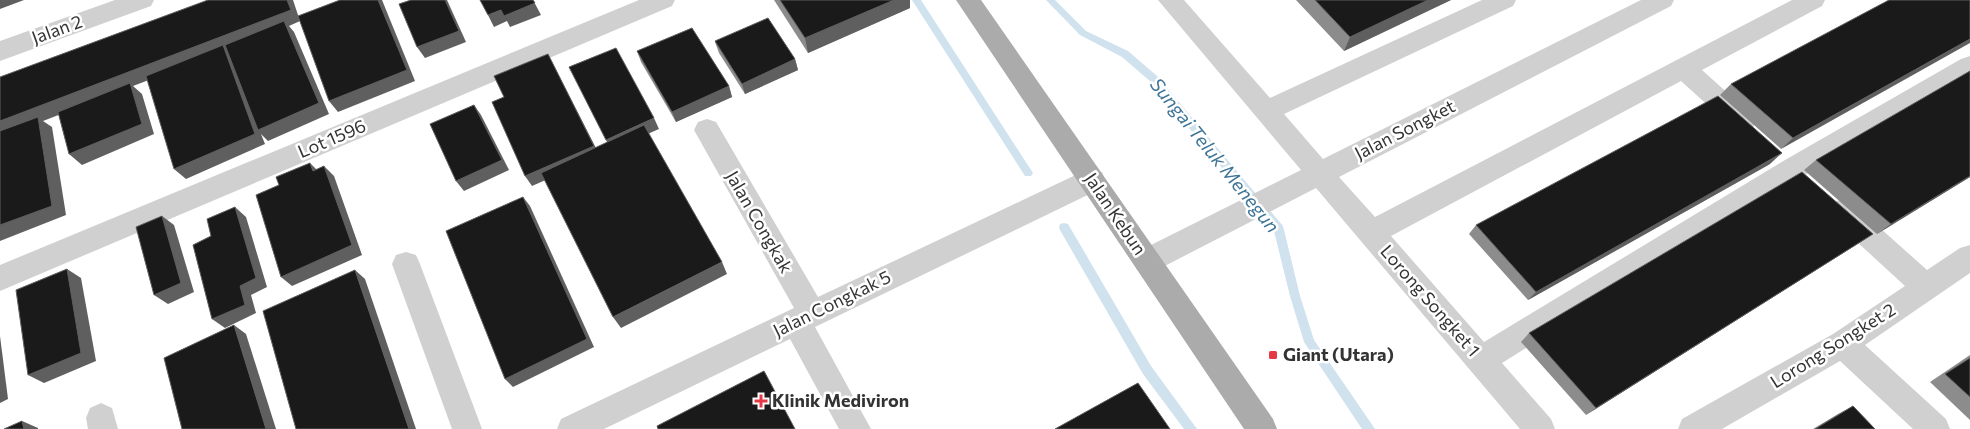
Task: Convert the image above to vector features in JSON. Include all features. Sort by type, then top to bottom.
[{"type":"main road","name":"Jalan Kebun","points":[[968,0],[1262,429]]},
{"type":"street","name":"Jalan 2","points":[[0,51],[113,5],[142,0]]},
{"type":"street","name":"Lot 1596","points":[[0,278],[663,0]]},
{"type":"street","name":"Lorong Songket 1","points":[[1170,0],[1540,429]]},
{"type":"street","points":[[1266,112],[1504,0]]},
{"type":"street","name":"Jalan Songket","points":[[1147,261],[1662,0]]},
{"type":"street","points":[[1371,233],[1813,0]]},
{"type":"street","points":[[1481,360],[1794,168],[1970,66]]},
{"type":"street","points":[[1684,68],[1926,287]]},
{"type":"street","name":"Jalan Congkak","points":[[707,130],[804,317],[856,429]]},
{"type":"street","name":"Jalan Congkak 5","points":[[572,429],[1092,180]]},
{"type":"street","name":"Lorong Songket 2","points":[[1714,424],[1843,344],[1970,257]]},
{"type":"street","points":[[406,264],[467,429]]},
{"type":"street","points":[[1843,344],[1935,429]]},
{"type":"building","points":[[208,0],[287,0],[291,10],[0,121],[0,77]]},
{"type":"building","points":[[340,0],[378,0],[407,70],[329,101],[298,16]]},
{"type":"building","points":[[411,0],[445,0],[459,31],[417,47],[399,4]]},
{"type":"building","points":[[480,0],[533,0],[535,3],[504,16],[501,10],[488,15]]},
{"type":"building","points":[[780,0],[894,0],[805,38]]},
{"type":"building","points":[[1315,0],[1428,0],[1350,37]]},
{"type":"building","points":[[1889,0],[1970,0],[1970,39],[1793,138],[1731,84]]},
{"type":"building","points":[[768,18],[795,59],[742,84],[715,41]]},
{"type":"building","points":[[284,21],[319,103],[258,130],[225,45]]},
{"type":"building","points":[[692,28],[729,86],[672,112],[637,51]]},
{"type":"building","points":[[223,45],[255,134],[174,169],[146,76]]},
{"type":"building","points":[[616,48],[654,118],[606,140],[569,67]]},
{"type":"building","points":[[548,54],[594,146],[525,176],[492,102],[504,97],[494,76]]},
{"type":"building","points":[[1970,71],[1970,176],[1891,224],[1816,160]]},
{"type":"building","points":[[130,83],[142,124],[69,154],[58,112]]},
{"type":"building","points":[[1718,96],[1782,153],[1536,292],[1476,225]]},
{"type":"building","points":[[474,105],[502,160],[456,181],[430,124]]},
{"type":"building","points":[[38,117],[52,206],[0,225],[0,131]]},
{"type":"building","points":[[644,125],[722,262],[613,317],[541,173]]},
{"type":"building","points":[[310,163],[313,171],[324,166],[352,245],[281,277],[256,195],[279,185],[276,177]]},
{"type":"building","points":[[1802,172],[1873,234],[1596,408],[1529,333]]},
{"type":"building","points":[[523,197],[587,339],[505,379],[446,231]]},
{"type":"building","points":[[235,207],[256,278],[240,286],[245,305],[212,319],[193,245],[211,236],[207,219]]},
{"type":"building","points":[[162,216],[181,283],[154,295],[136,227]]},
{"type":"building","points":[[67,269],[81,353],[28,375],[16,290]]},
{"type":"building","points":[[355,270],[409,429],[296,429],[263,311]]},
{"type":"building","points":[[234,325],[266,429],[182,429],[164,358]]},
{"type":"building","points":[[1970,358],[1970,397],[1945,374]]},
{"type":"building","points":[[764,371],[795,429],[658,429],[657,426]]},
{"type":"building","points":[[1138,383],[1170,429],[1055,429]]},
{"type":"building","points":[[1853,406],[1875,429],[1815,429]]},
{"type":"building","points":[[22,421],[24,429],[4,429]]},
{"type":"waterway","points":[[916,0],[1028,173]]},
{"type":"waterway","name":"Sungai Teluk Menegun","points":[[1050,0],[1083,33],[1125,54],[1154,79],[1279,229],[1295,296],[1309,342],[1369,429]]},
{"type":"waterway","points":[[1064,227],[1147,370],[1191,429]]},
{"type":"place","name":"Giant (Utara)","points":[[1273,355]]},
{"type":"place","name":"Klinik Mediviron","points":[[761,401]]}]
